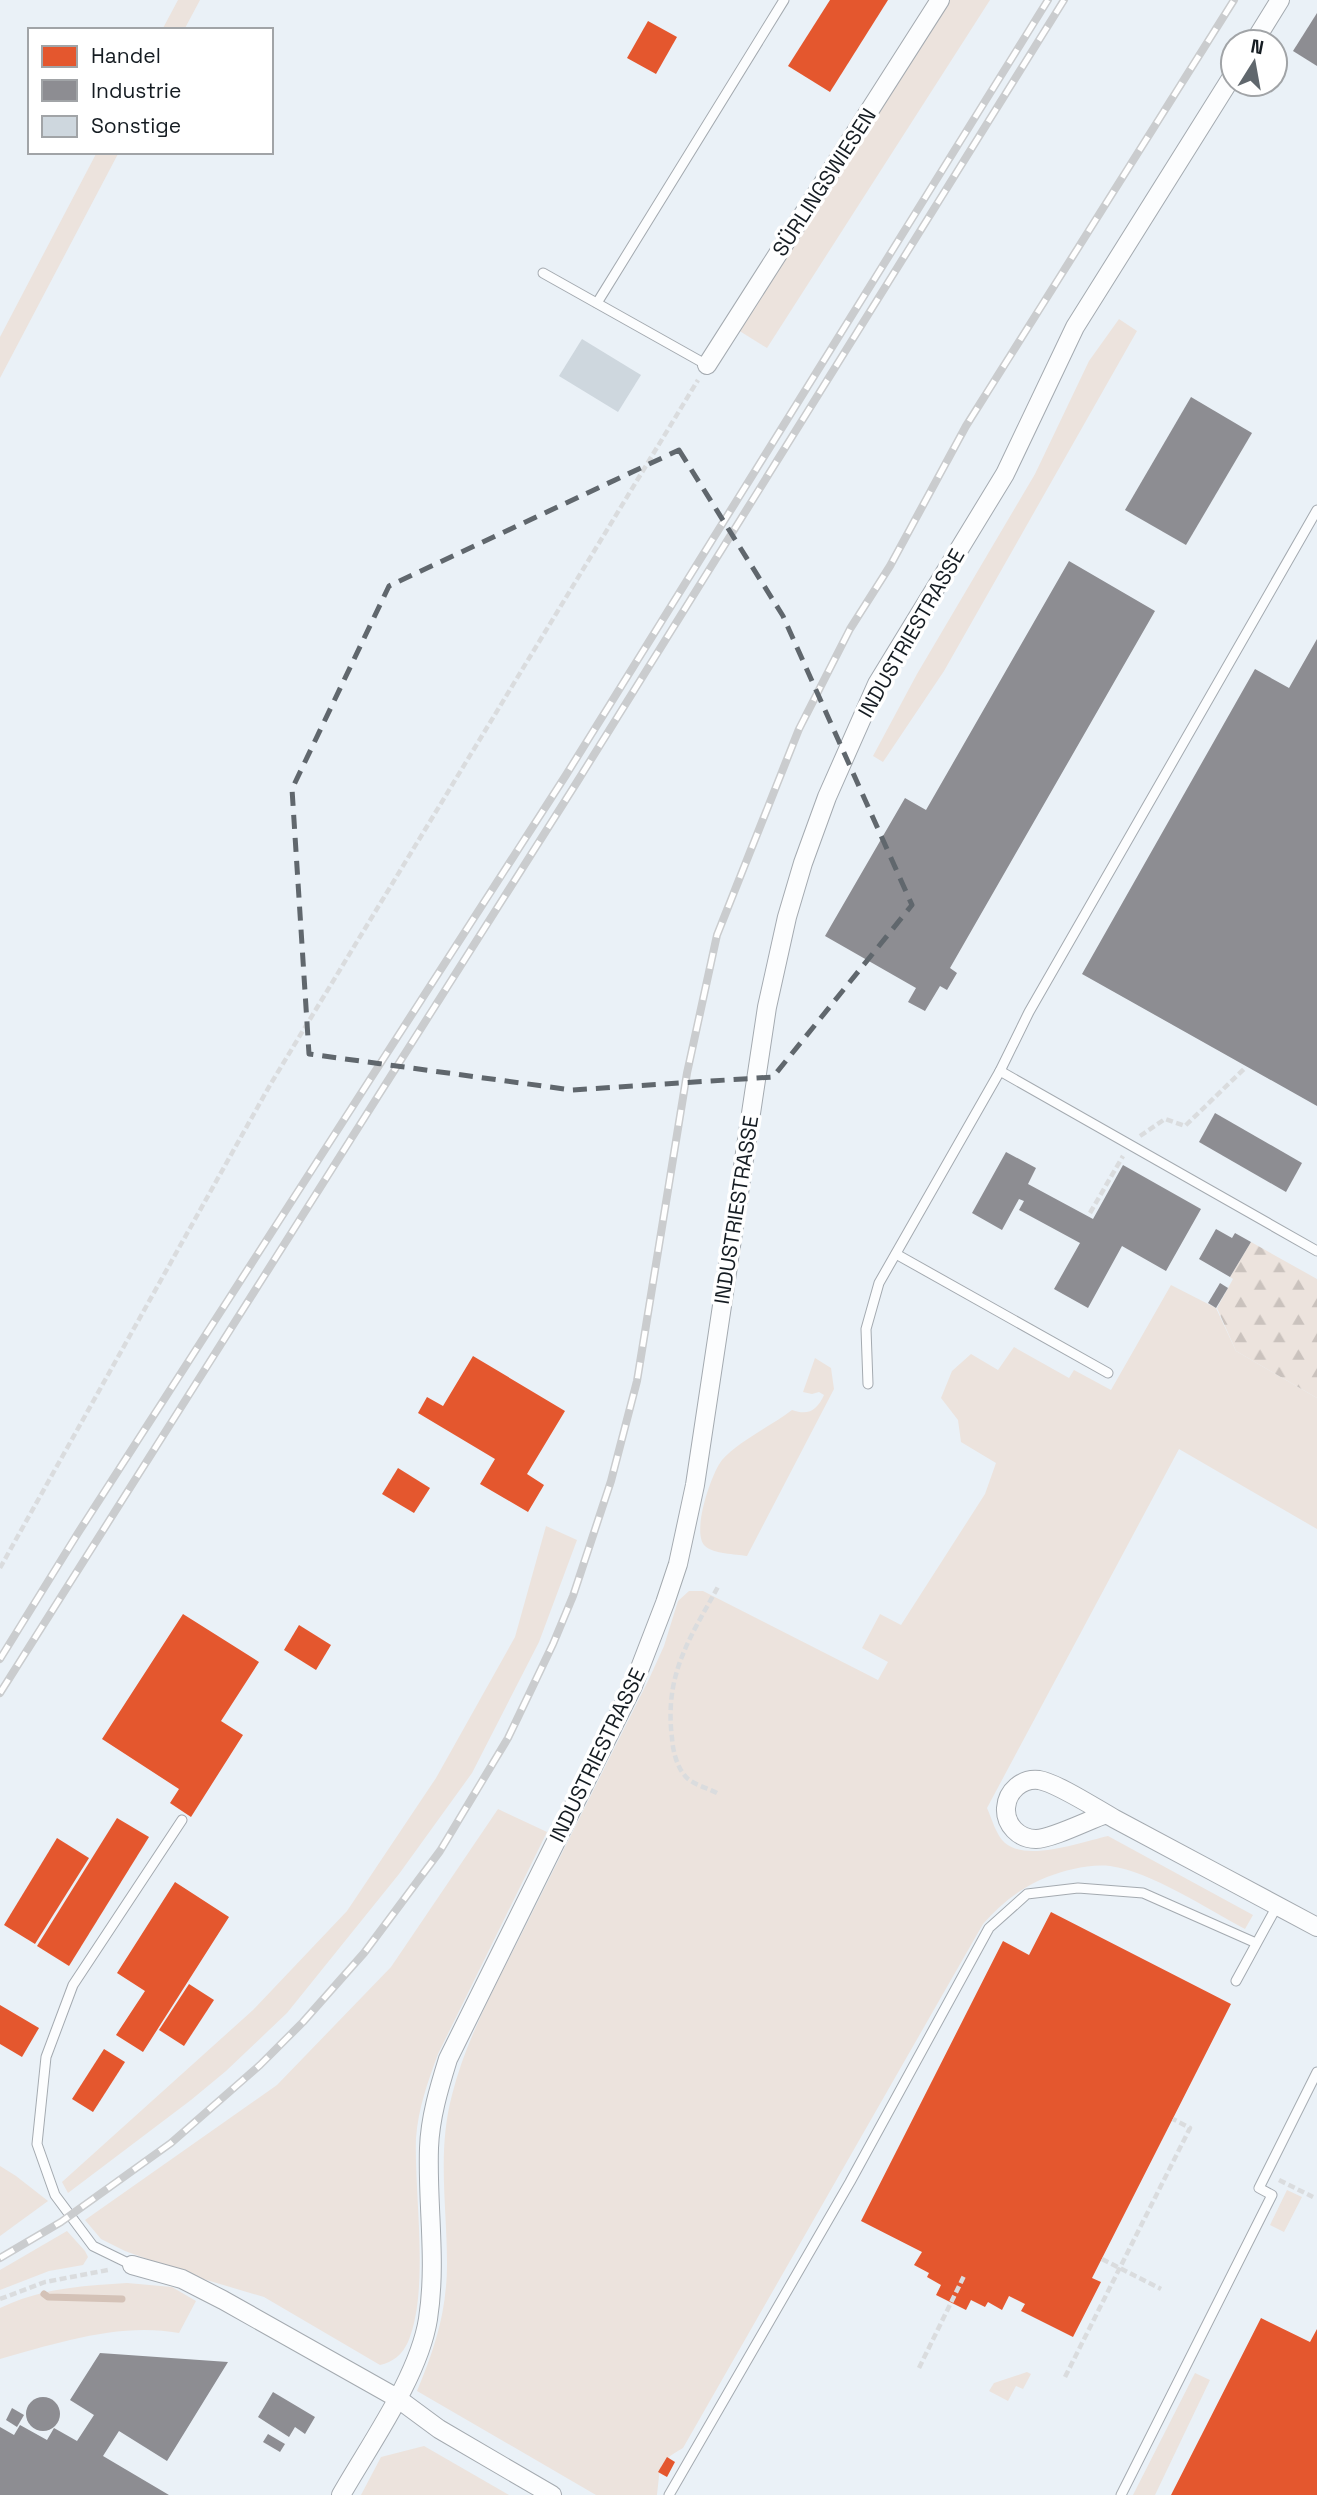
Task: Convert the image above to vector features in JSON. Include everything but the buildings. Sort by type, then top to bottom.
[{"type":"street","name":"SÜRLINGSWIESEN","points":[[707,365],[940,0]]},
{"type":"street","points":[[1263,28],[1280,0]]},
{"type":"street","name":"INDUSTRIESTRASSE","points":[[341,2495],[414,2365],[428,2320],[433,2263],[429,2146],[435,2106],[445,2069],[467,2019],[633,1686],[678,1564],[695,1485],[767,1007],[787,917],[827,797],[877,684],[1005,474],[1074,327],[1219,97]]},
{"type":"street","points":[[1106,1814],[1035,1839],[1022,1836],[1012,1827],[1006,1808],[1014,1789],[1025,1782],[1039,1780],[1106,1814],[1317,1927]]},
{"type":"street","points":[[132,2265],[166,2273],[199,2287],[397,2398],[439,2429],[552,2495]]},
{"type":"lane","points":[[597,303],[784,0]]},
{"type":"lane","points":[[543,273],[707,365]]},
{"type":"lane","points":[[868,1384],[866,1329],[879,1283],[1000,1071],[1036,1000],[1317,509]]},
{"type":"lane","points":[[1000,1071],[1317,1251]]},
{"type":"lane","points":[[896,1254],[1108,1373]]},
{"type":"lane","points":[[132,2265],[93,2246],[55,2196],[37,2144],[46,2057],[73,1985],[183,1820]]},
{"type":"lane","points":[[669,2495],[850,2182],[989,1928],[1027,1895],[1078,1888],[1143,1893],[1256,1943]]},
{"type":"lane","points":[[1236,1981],[1277,1906]]},
{"type":"lane","points":[[1121,2495],[1272,2194],[1259,2188],[1317,2072]]},
{"type":"path","points":[[0,1568],[270,1085],[707,365]]},
{"type":"path","points":[[1090,1213],[1120,1159],[1140,1136],[1165,1119],[1185,1126],[1246,1067]]},
{"type":"path","points":[[716,1793],[687,1777],[681,1768],[672,1742],[670,1706],[676,1671],[719,1585]]},
{"type":"path","points":[[1065,2377],[1190,2128],[1173,2119]]},
{"type":"path","points":[[1266,2174],[1313,2197]]},
{"type":"path","points":[[1102,2259],[1161,2288]]},
{"type":"path","points":[[0,2299],[45,2282],[132,2265]]},
{"type":"path","points":[[919,2368],[965,2274]]},
{"type":"highlighted area","points":[[679,450],[783,616],[912,905],[773,1077],[572,1090],[309,1054],[292,789],[389,586]]},
{"type":"green space","points":[[178,0],[200,0],[185,28],[163,28]]},
{"type":"green space","points":[[949,0],[990,0],[767,348],[738,330]]},
{"type":"green space","points":[[96,154],[118,154],[0,378],[0,337]]},
{"type":"green space","points":[[1119,319],[1137,331],[944,671],[883,762],[873,756],[917,674],[1035,474],[1089,361]]},
{"type":"green space","points":[[1251,1242],[1317,1279],[1317,1398],[1236,1351],[1217,1308],[1233,1279],[1230,1277]]},
{"type":"green space","points":[[1171,1285],[1216,1308],[1236,1351],[1317,1398],[1317,1529],[1179,1449],[987,1808],[999,1836],[1015,1848],[1040,1851],[1108,1836],[1253,1915],[1245,1929],[1161,1883],[1110,1866],[1078,1868],[1047,1877],[1021,1891],[997,1909],[983,1924],[683,2448],[668,2458],[661,2467],[657,2495],[596,2495],[417,2391],[434,2344],[445,2297],[447,2263],[444,2158],[447,2116],[458,2073],[484,2008],[649,1679],[664,1646],[678,1601],[689,1591],[703,1591],[878,1680],[888,1662],[862,1648],[880,1614],[901,1625],[985,1494],[996,1463],[961,1442],[958,1420],[941,1398],[952,1371],[971,1354],[998,1370],[1014,1347],[1069,1378],[1074,1370],[1111,1390]]},
{"type":"green space","points":[[815,1358],[831,1368],[834,1389],[747,1556],[709,1549],[701,1539],[701,1517],[718,1467],[737,1446],[792,1410],[808,1412],[818,1405],[824,1395],[819,1392],[803,1392]]},
{"type":"green space","points":[[546,1526],[577,1540],[539,1642],[472,1773],[399,1874],[287,2013],[191,2100],[68,2193],[62,2182],[253,2010],[347,1911],[436,1778],[515,1637]]},
{"type":"green space","points":[[498,1809],[547,1832],[438,2054],[424,2095],[416,2138],[420,2242],[418,2296],[415,2321],[406,2347],[400,2354],[380,2365],[264,2297],[203,2279],[125,2251],[101,2239],[85,2220],[277,2085],[391,1967]]},
{"type":"green space","points":[[0,2166],[48,2201],[0,2236]]},
{"type":"green space","points":[[1287,2190],[1302,2197],[1284,2232],[1270,2225]]},
{"type":"green space","points":[[67,2231],[88,2257],[83,2265],[49,2271],[0,2290],[0,2270]]},
{"type":"green space","points":[[127,2283],[172,2287],[196,2301],[179,2333],[157,2330],[111,2332],[0,2359],[0,2308],[47,2292]]},
{"type":"green space","points":[[1027,2372],[1031,2374],[1023,2389],[1016,2386],[1008,2401],[989,2391],[994,2383]]},
{"type":"green space","points":[[1195,2373],[1210,2380],[1155,2495],[1133,2495]]},
{"type":"green space","points":[[424,2446],[509,2495],[361,2495],[381,2457]]},
{"type":"waterway","points":[[44,2294],[48,2297],[122,2299]]},
{"type":"railway","points":[[0,1659],[78,1533],[566,775],[1048,0]]},
{"type":"railway","points":[[0,1693],[577,782],[1064,0]]},
{"type":"railway","points":[[0,2258],[61,2222],[171,2143],[260,2065],[303,2022],[364,1953],[440,1851],[508,1738],[573,1596],[611,1481],[637,1381],[687,1073],[717,935],[799,729],[850,629],[890,566],[966,426],[1234,0]]}]
